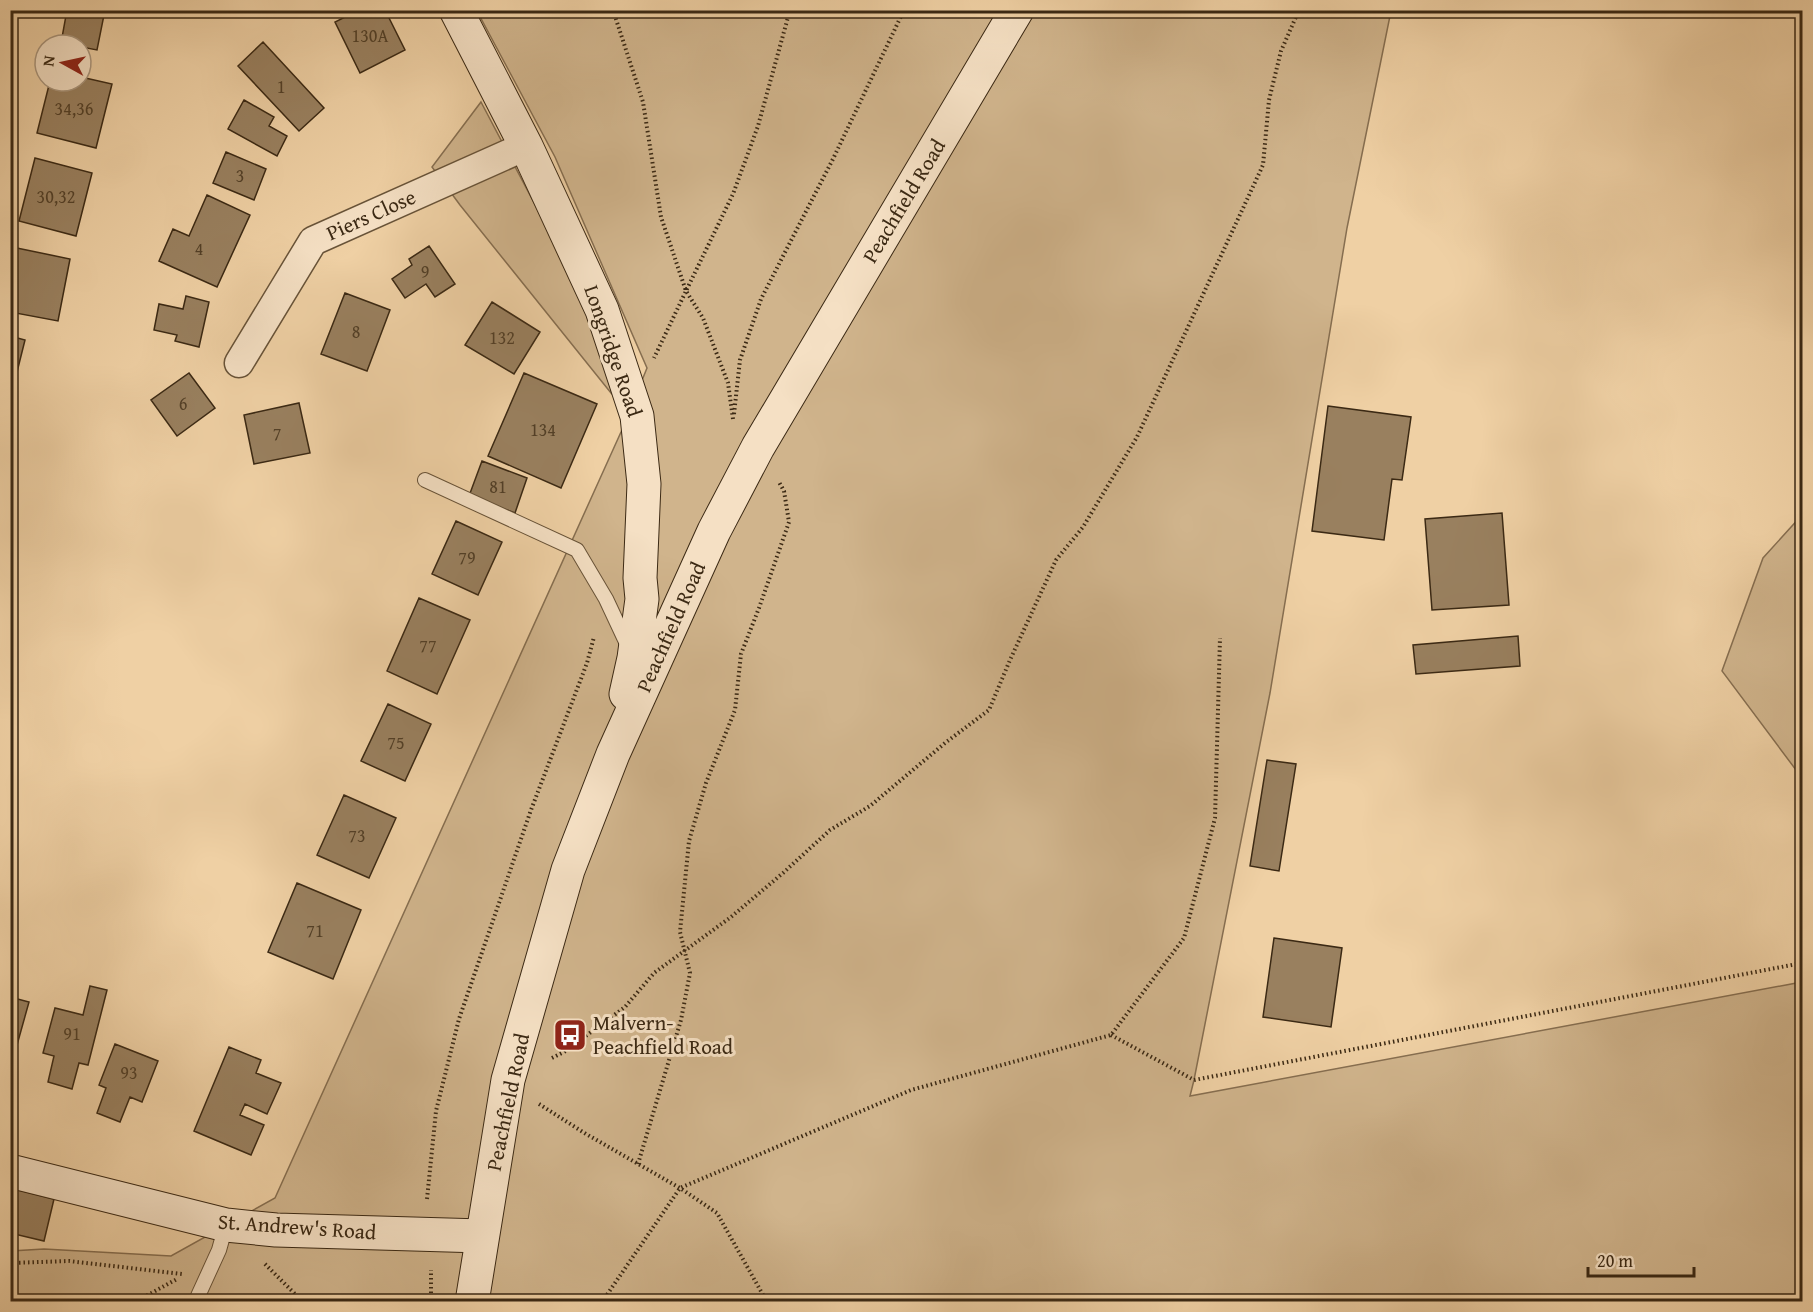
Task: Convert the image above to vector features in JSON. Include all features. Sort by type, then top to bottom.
[{"type":"street","name":"Longridge Road","points":[[456,10],[526,146],[602,310],[638,416],[644,484],[640,578],[642,599],[634,658],[613,754]]},
{"type":"street","name":"Peachfield Road","points":[[472,1302],[508,1080],[568,870],[613,754],[714,531],[758,447],[1017,10]]},
{"type":"street","name":"Piers Close","points":[[238,363],[313,241],[526,146]]},
{"type":"street","name":"St. Andrew's Road","points":[[10,1171],[226,1225],[276,1230],[482,1236]]},
{"type":"lane","points":[[425,480],[577,550],[606,599],[634,658]]},
{"type":"lane","points":[[198,1296],[219,1250],[226,1225]]},
{"type":"path","points":[[613,10],[643,102],[661,217],[686,291],[703,318],[728,383],[733,422],[740,360],[761,299],[833,159],[904,10]]},
{"type":"path","points":[[633,402],[733,194],[758,126],[790,10]]},
{"type":"path","points":[[767,1302],[717,1213],[680,1188],[544,1108],[508,1080],[564,1052],[625,1007],[654,973],[731,917],[830,830],[870,806],[945,743],[989,710],[1056,560],[1083,527],[1137,437],[1263,165],[1269,100],[1281,51],[1299,10]]},
{"type":"path","points":[[638,1164],[681,1020],[690,973],[680,932],[689,841],[706,783],[735,710],[741,654],[789,522],[784,491],[758,447]]},
{"type":"path","points":[[431,1234],[427,1199],[435,1111],[459,1019],[531,810],[586,663],[606,599]]},
{"type":"path","points":[[602,1302],[680,1188],[911,1090],[1111,1035],[1184,938],[1215,818],[1220,638]]},
{"type":"path","points":[[1111,1035],[1194,1080],[1803,963]]},
{"type":"path","points":[[10,1263],[69,1261],[186,1274]]},
{"type":"shaded area","points":[[477,11],[1391,11],[1347,228],[1270,693],[1190,1096],[1802,982],[1802,1301],[11,1302],[11,1251],[44,1249],[171,1256],[275,1198],[621,432],[647,368],[555,157]]},
{"type":"shaded area","points":[[481,102],[561,254],[610,371],[611,393],[432,167]]},
{"type":"shaded area","points":[[1802,515],[1802,778],[1722,671],[1763,558]]},
{"type":"building","points":[[67,10],[105,10],[97,50],[93,49],[93,33],[63,33]]},
{"type":"building","points":[[359,10],[385,10],[405,50],[360,73],[335,22]]},
{"type":"building","points":[[263,42],[324,108],[299,131],[238,66]]},
{"type":"building","points":[[93,80],[112,84],[96,148],[37,133],[47,93],[93,93]]},
{"type":"building","points":[[244,100],[274,117],[269,126],[287,136],[277,156],[228,129]]},
{"type":"building","points":[[226,152],[266,169],[254,200],[213,183]]},
{"type":"building","points":[[35,158],[92,173],[76,236],[19,221]]},
{"type":"building","points":[[207,195],[250,215],[217,287],[159,261],[173,229],[189,236]]},
{"type":"building","points":[[429,246],[455,284],[435,297],[426,284],[405,298],[392,279],[412,265],[409,259]]},
{"type":"building","points":[[12,247],[70,259],[58,321],[10,312]]},
{"type":"building","points":[[345,293],[390,310],[367,371],[321,354]]},
{"type":"building","points":[[186,296],[209,302],[199,347],[175,341],[177,335],[154,330],[159,304],[183,309]]},
{"type":"building","points":[[492,302],[540,332],[514,374],[465,345]]},
{"type":"building","points":[[10,336],[25,340],[14,384],[10,383]]},
{"type":"building","points":[[189,373],[215,408],[177,436],[151,400]]},
{"type":"building","points":[[524,373],[597,404],[561,488],[488,456]]},
{"type":"building","points":[[299,403],[310,453],[254,464],[244,415]]},
{"type":"building","points":[[1328,406],[1411,417],[1402,480],[1392,479],[1384,540],[1312,531]]},
{"type":"building","points":[[482,461],[527,478],[515,513],[469,496]]},
{"type":"building","points":[[1502,513],[1509,605],[1432,610],[1425,519]]},
{"type":"building","points":[[456,521],[502,542],[478,595],[432,574]]},
{"type":"building","points":[[419,598],[470,620],[437,694],[387,671]]},
{"type":"building","points":[[1518,636],[1520,666],[1416,674],[1413,645]]},
{"type":"building","points":[[388,704],[431,724],[405,781],[361,761]]},
{"type":"building","points":[[1267,760],[1296,764],[1279,871],[1250,866]]},
{"type":"building","points":[[344,795],[396,818],[369,878],[317,855]]},
{"type":"building","points":[[297,883],[361,910],[333,979],[268,952]]},
{"type":"building","points":[[1274,938],[1342,948],[1331,1027],[1263,1017]]},
{"type":"building","points":[[90,986],[107,990],[88,1065],[79,1063],[72,1089],[48,1082],[54,1056],[43,1053],[55,1008],[83,1015]]},
{"type":"building","points":[[10,997],[29,1002],[17,1045],[10,1043]]},
{"type":"building","points":[[115,1044],[158,1061],[142,1102],[130,1097],[120,1122],[97,1113],[106,1088],[99,1085]]},
{"type":"building","points":[[229,1047],[261,1060],[256,1073],[281,1083],[267,1114],[245,1104],[240,1115],[264,1125],[251,1155],[194,1131]]},
{"type":"building","points":[[11,1188],[54,1199],[44,1241],[10,1233]]},
{"type":"place","name":"Malvern- Peachfield Road","points":[[570,1035]]}]
